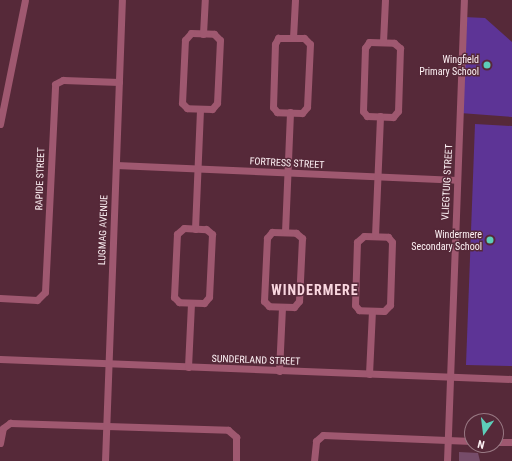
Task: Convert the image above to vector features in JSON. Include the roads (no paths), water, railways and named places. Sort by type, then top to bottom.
[{"type":"street","points":[[0,124],[25,0]]},
{"type":"street","name":"LUGMAG AVENUE","points":[[105,461],[122,0]]},
{"type":"street","points":[[203,34],[205,0]]},
{"type":"street","points":[[293,38],[295,0]]},
{"type":"street","points":[[383,42],[385,0]]},
{"type":"street","name":"VLIEGTUIG STREET","points":[[447,461],[464,0]]},
{"type":"street","points":[[190,34],[215,35],[220,40],[217,103],[212,109],[200,108],[187,108],[182,103],[185,40],[190,34]]},
{"type":"street","points":[[280,38],[306,39],[310,44],[307,107],[302,113],[290,112],[277,112],[272,107],[275,44],[280,38]]},
{"type":"street","points":[[370,42],[383,42],[396,43],[400,46],[398,112],[393,117],[367,116],[364,112],[366,46],[370,42]]},
{"type":"street","name":"RAPIDE STREET","points":[[0,298],[37,300],[45,292],[55,84],[63,80],[119,82]]},
{"type":"street","points":[[195,228],[200,108]]},
{"type":"street","points":[[285,232],[290,112]]},
{"type":"street","points":[[375,236],[380,116]]},
{"type":"street","name":"FORTRESS STREET","points":[[116,165],[457,180]]},
{"type":"street","points":[[182,228],[207,229],[212,234],[209,297],[206,303],[191,303],[179,302],[174,298],[177,234],[182,228]]},
{"type":"street","points":[[272,232],[285,232],[299,234],[302,240],[299,303],[294,307],[282,307],[266,304],[267,236],[272,232]]},
{"type":"street","points":[[362,236],[388,237],[392,243],[389,306],[384,311],[372,311],[359,310],[354,303],[357,240],[362,236]]},
{"type":"street","points":[[188,367],[191,303]]},
{"type":"street","points":[[279,371],[282,307]]},
{"type":"street","points":[[369,374],[372,311]]},
{"type":"street","name":"SUNDERLAND STREET","points":[[0,359],[512,379]]},
{"type":"street","points":[[0,443],[3,428],[10,423],[228,430],[236,437],[236,461]]},
{"type":"street","points":[[314,461],[316,441],[323,435],[464,441]]},
{"type":"place","name":"Wingfield Primary School","points":[[487,65]]},
{"type":"place","name":"Windermere Secondary School","points":[[490,240]]},
{"type":"district","name":"WINDERMERE","points":[[315,290]]}]
